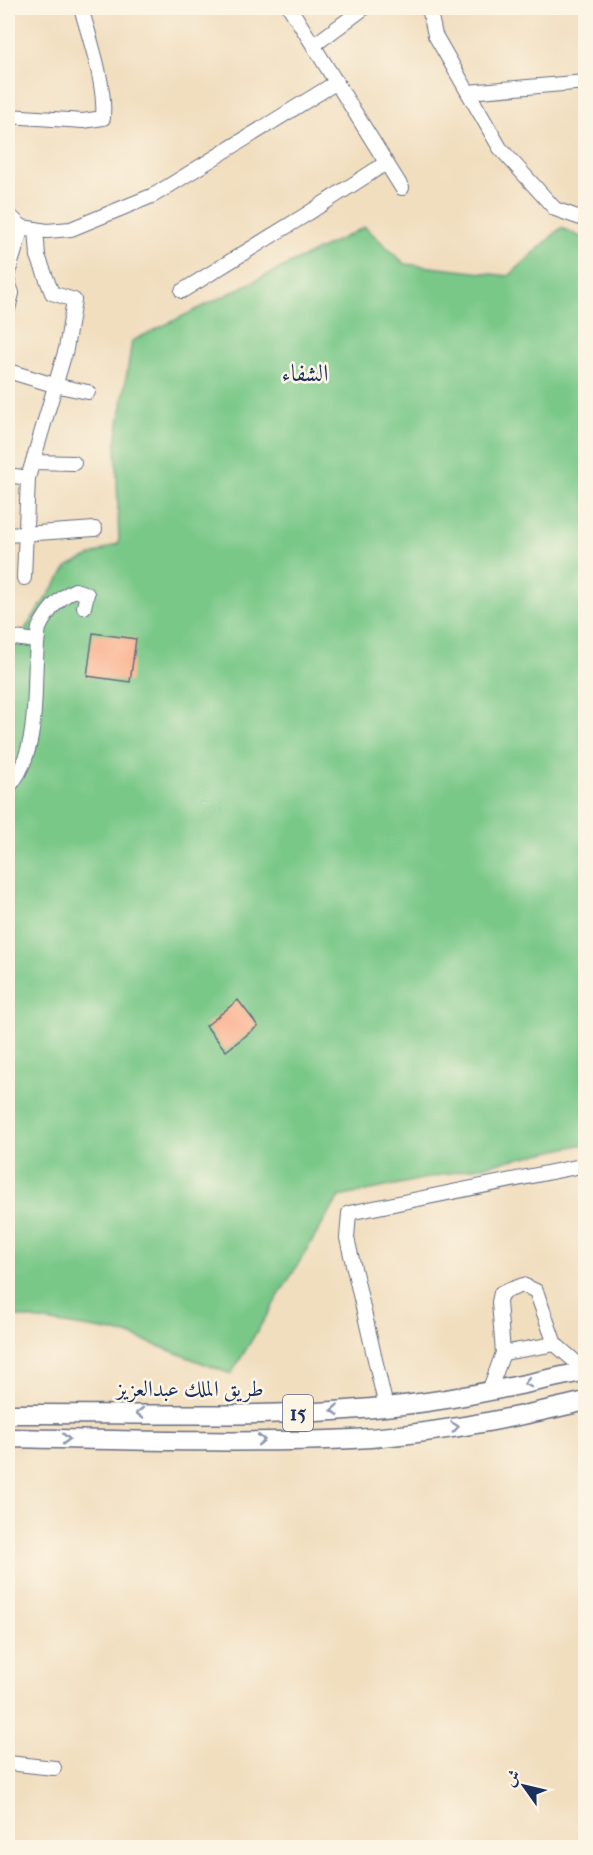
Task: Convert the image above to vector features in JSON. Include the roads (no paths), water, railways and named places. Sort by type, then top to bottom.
[{"type":"highway","name":"طريق الملك عبدالعزيز","points":[[8,1414],[296,1413],[386,1407],[489,1391],[585,1371]]},
{"type":"highway","name":"15","points":[[8,1438],[200,1441],[354,1438],[461,1426],[584,1402]]},
{"type":"street","points":[[8,116],[83,121],[103,118],[104,107],[81,8]]},
{"type":"street","points":[[290,8],[402,188]]},
{"type":"street","points":[[314,45],[364,8]]},
{"type":"street","points":[[429,8],[435,34],[500,148],[555,210],[585,219]]},
{"type":"street","points":[[8,214],[29,228],[71,228],[154,195],[337,82]]},
{"type":"street","points":[[468,92],[585,82]]},
{"type":"street","points":[[182,291],[386,162]]},
{"type":"street","points":[[8,273],[29,228]]},
{"type":"street","points":[[24,578],[28,478],[66,349],[74,300],[52,293],[29,228]]},
{"type":"street","points":[[8,282],[12,293],[8,309]]},
{"type":"street","points":[[8,371],[54,385],[88,392]]},
{"type":"street","points":[[33,462],[74,463]]},
{"type":"street","points":[[8,475],[28,478]]},
{"type":"street","points":[[8,535],[96,529]]},
{"type":"street","points":[[8,789],[18,775],[29,744],[36,641],[45,615],[68,593],[75,590],[87,594],[84,607]]},
{"type":"street","points":[[8,637],[36,641]]},
{"type":"street","points":[[386,1407],[347,1238],[349,1213],[585,1165]]},
{"type":"street","points":[[489,1391],[503,1353],[499,1302],[501,1293],[523,1285],[536,1291],[555,1344],[585,1371]]},
{"type":"street","points":[[503,1353],[555,1344]]},
{"type":"street","points":[[8,1763],[54,1768]]},
{"type":"district","name":"الشفاء","points":[[305,373]]}]
